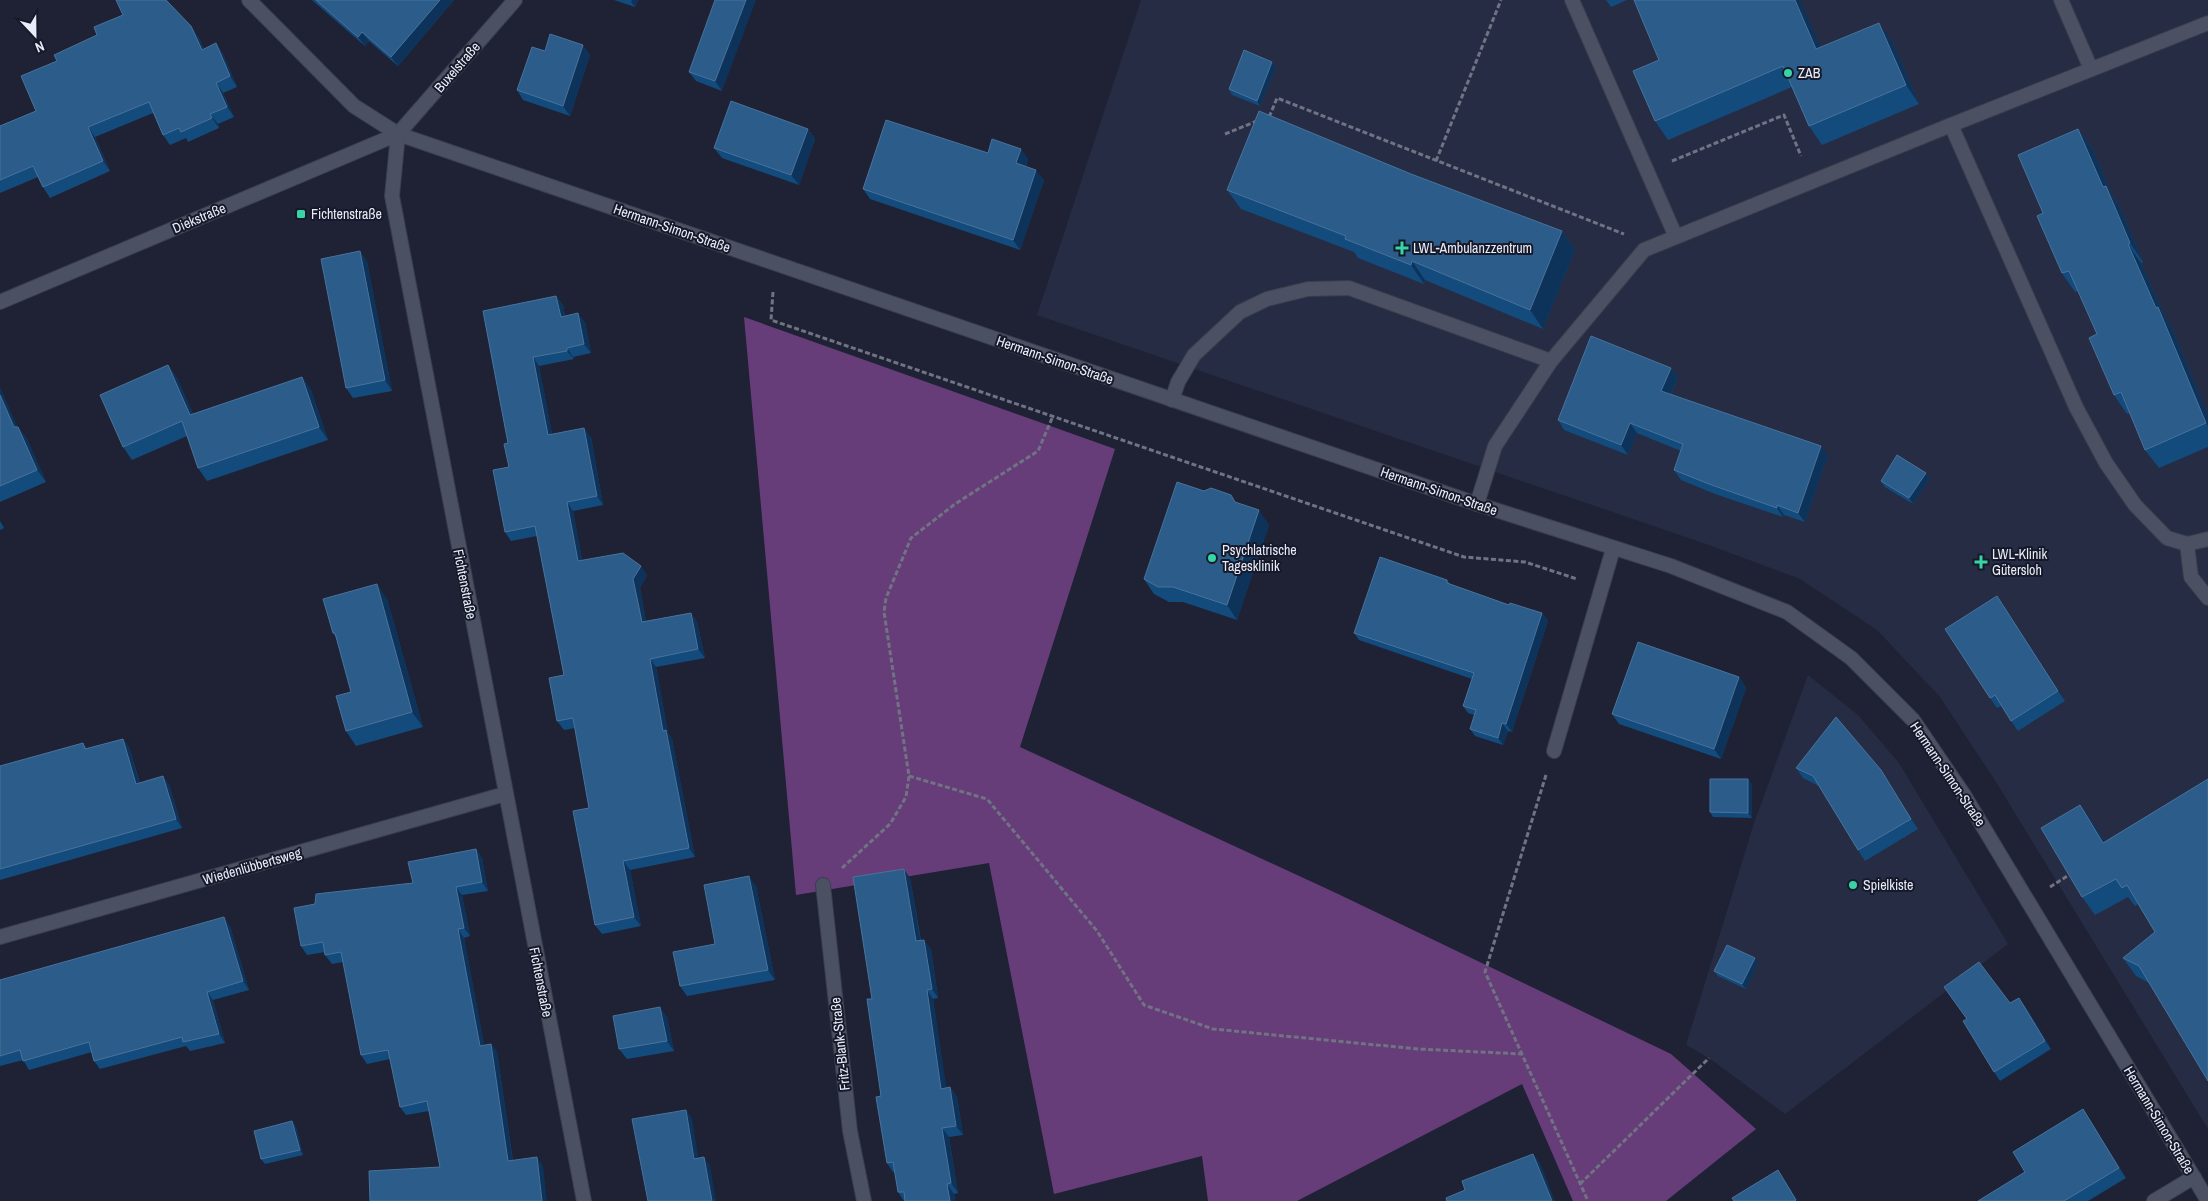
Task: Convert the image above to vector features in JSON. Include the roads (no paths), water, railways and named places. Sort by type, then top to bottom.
[{"type":"street","points":[[249,0],[354,106],[398,134]]},
{"type":"street","name":"Buxelstraße","points":[[398,134],[515,0]]},
{"type":"street","points":[[1572,0],[1676,238]]},
{"type":"street","points":[[2061,0],[2091,69]]},
{"type":"street","points":[[1477,504],[1496,446],[1551,361],[1644,250],[2208,23]]},
{"type":"street","points":[[1951,125],[2076,408],[2106,463],[2134,504],[2167,538],[2187,544],[2208,539]]},
{"type":"street","name":"Hermann-Simon-Straße","points":[[398,134],[1477,504],[1690,573],[1787,612],[1851,658],[1913,720],[1964,795],[2208,1201]]},
{"type":"street","name":"Diekstraße","points":[[0,302],[398,134]]},
{"type":"street","name":"Fichtenstraße","points":[[398,134],[392,196],[584,1201]]},
{"type":"street","points":[[1172,400],[1178,382],[1194,355],[1240,312],[1267,299],[1308,289],[1349,288],[1551,361]]},
{"type":"street","points":[[2187,544],[2191,577],[2208,598]]},
{"type":"street","points":[[1554,751],[1613,549]]},
{"type":"street","name":"Wiedenlübbertsweg","points":[[0,937],[505,794]]},
{"type":"street","name":"Fritz-Blank-Straße","points":[[824,886],[850,1131],[864,1201]]},
{"type":"street","points":[[2154,1201],[2194,1177]]},
{"type":"place","name":"ZAB","points":[[1788,73]]},
{"type":"place","name":"Fichtenstraße","points":[[301,214]]},
{"type":"place","name":"LWL-Ambulanzzentrum","points":[[1402,248]]},
{"type":"place","name":"Psychlatrische Tagesklinik","points":[[1212,558]]},
{"type":"place","name":"LWL-Klinik Gütersloh","points":[[1981,562]]},
{"type":"place","name":"Spielkiste","points":[[1853,885]]}]
